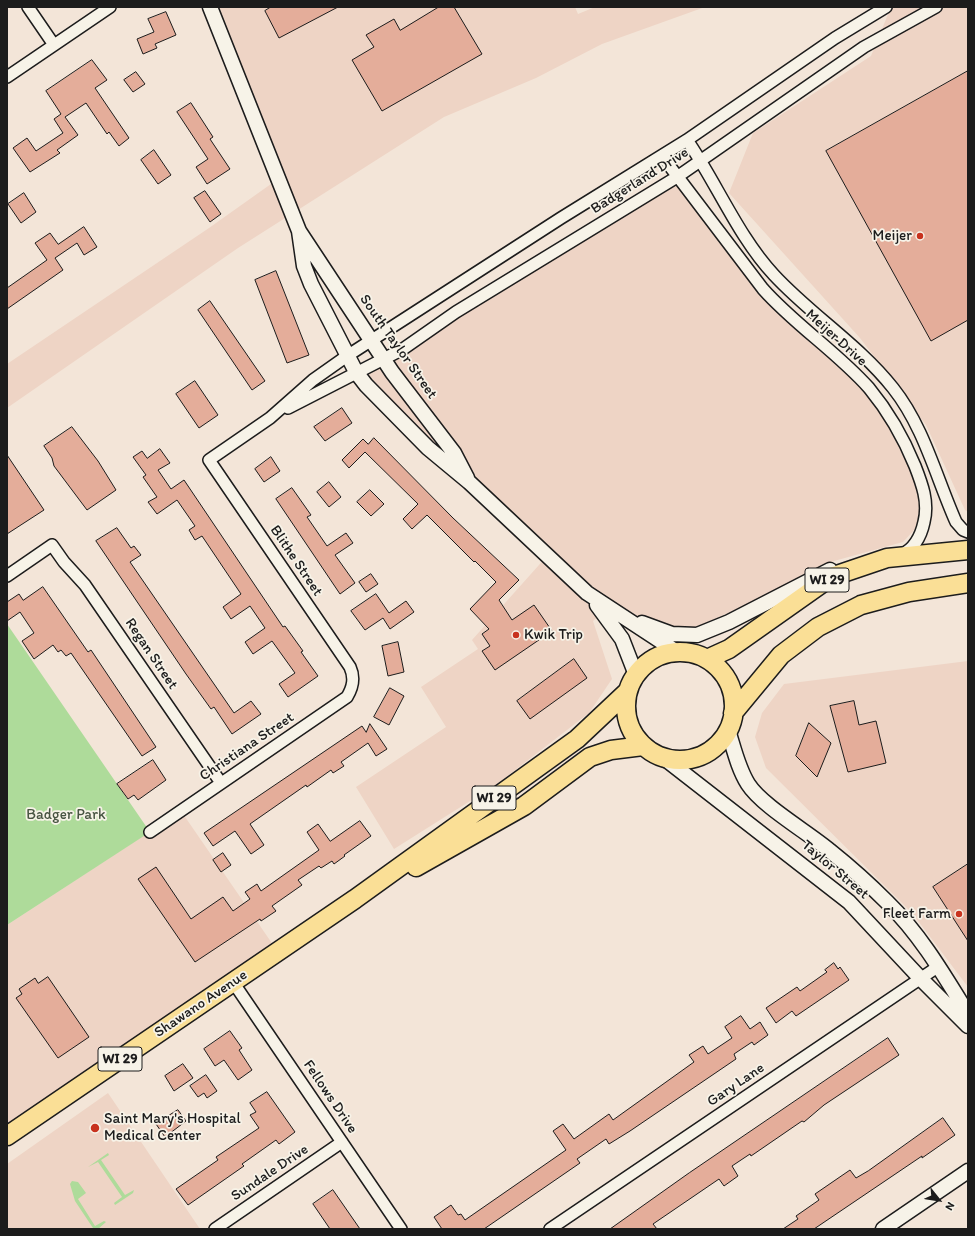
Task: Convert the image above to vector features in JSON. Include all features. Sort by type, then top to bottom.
[{"type":"main road","name":"WI 29","points":[[707,659],[729,649],[831,577],[891,558],[968,550]]},
{"type":"main road","name":"WI 29","points":[[733,713],[781,655],[818,627],[861,605],[910,592],[968,583]]},
{"type":"main road","name":"WI 29","points":[[677,652],[692,653],[707,659],[719,669],[728,682],[733,697],[733,713],[728,730],[717,745],[701,756],[683,760],[664,758],[653,753],[643,746],[634,734],[628,721],[626,706],[628,692],[636,675],[661,655],[677,652]]},
{"type":"main road","name":"Shawano Avenue","points":[[7,1136],[355,899],[577,738],[628,692]]},
{"type":"main road","name":"Shawano Avenue","points":[[355,899],[524,806],[590,757],[611,750],[643,746]]},
{"type":"street","points":[[28,7],[54,45]]},
{"type":"street","points":[[7,77],[110,7]]},
{"type":"street","name":"South Taylor Street","points":[[210,7],[299,231],[392,372],[454,453],[469,482]]},
{"type":"street","name":"Badgerland Drive","points":[[270,418],[313,380],[347,356],[372,342],[555,222],[687,140],[835,38],[886,7]]},
{"type":"street","name":"Badgerland Drive","points":[[270,418],[356,372],[403,349],[456,312],[677,177],[874,40],[936,7]]},
{"type":"street","name":"Meijer Drive","points":[[687,140],[701,160],[741,229],[773,274],[862,356],[892,388],[911,415],[923,440],[956,522],[968,532]]},
{"type":"street","name":"Meijer Drive","points":[[662,156],[773,300],[861,380],[888,415],[913,463],[924,492],[926,506],[924,525],[918,539],[908,552],[891,558]]},
{"type":"street","name":"South Taylor Street","points":[[299,231],[304,266],[311,284],[356,372],[371,390],[428,448],[469,482],[587,593],[677,652]]},
{"type":"street","name":"Blithe Street","points":[[270,418],[209,460],[350,667],[354,681]]},
{"type":"street","name":"Regan Street","points":[[7,576],[52,545],[64,562],[85,585],[221,783]]},
{"type":"street","points":[[617,614],[672,634],[697,635],[729,622],[846,563],[862,558],[891,558]]},
{"type":"street","name":"South Taylor Street","points":[[587,593],[622,639],[636,675]]},
{"type":"street","name":"Christiana Street","points":[[150,832],[347,697],[352,690],[354,681]]},
{"type":"street","name":"Taylor Street","points":[[728,730],[739,766],[749,785],[762,799],[831,851],[887,902],[908,925],[939,966],[968,1014]]},
{"type":"street","name":"Taylor Street","points":[[664,758],[849,902],[921,979],[968,1026]]},
{"type":"street","name":"Gary Lane","points":[[550,1229],[939,966]]},
{"type":"street","name":"Fellows Drive","points":[[234,982],[402,1229]]},
{"type":"street","name":"Sundale Drive","points":[[215,1229],[342,1142]]},
{"type":"street","points":[[883,1229],[968,1171]]},
{"type":"shaded area","points":[[210,7],[575,7],[578,14],[595,7],[705,7],[602,44],[536,78],[444,117],[238,248],[7,408],[7,364],[209,228],[278,179]]},
{"type":"shaded area","points":[[891,7],[968,7],[968,512],[965,510],[926,425],[860,338],[729,193],[753,133],[871,56]]},
{"type":"shaded area","points":[[677,177],[763,289],[861,380],[900,443],[918,486],[921,507],[918,526],[903,542],[834,561],[766,596],[701,625],[692,653],[677,652],[608,608],[593,621],[612,679],[589,713],[497,784],[394,849],[356,787],[446,727],[421,687],[478,649],[472,640],[547,556],[356,372]]},
{"type":"shaded area","points":[[968,661],[968,987],[912,913],[766,768],[755,737],[762,713],[784,684]]},
{"type":"shaded area","points":[[181,811],[278,952],[7,1136],[7,925]]},
{"type":"shaded area","name":"Saint Mary's Hospital Medical Center","points":[[108,1093],[200,1229],[7,1229],[7,1164]]},
{"type":"green space","name":"Badger Park","points":[[7,624],[150,832],[7,925]]},
{"type":"green space","points":[[108,1153],[109,1155],[101,1160],[125,1195],[134,1190],[133,1193],[115,1205],[114,1203],[122,1197],[98,1162],[88,1167]]},
{"type":"green space","points":[[72,1181],[78,1182],[86,1193],[78,1199],[95,1226],[104,1221],[106,1222],[98,1229],[93,1228],[75,1201],[70,1184]]},
{"type":"building","points":[[271,7],[338,7],[279,38],[265,11]]},
{"type":"building","points":[[439,7],[454,7],[482,54],[382,111],[352,60],[374,47],[366,35],[394,19],[400,30]]},
{"type":"building","points":[[166,12],[176,35],[155,44],[157,48],[143,54],[137,39],[154,32],[148,19]]},
{"type":"building","points":[[92,60],[107,80],[95,88],[129,138],[119,146],[109,132],[107,134],[86,103],[65,117],[78,135],[57,150],[60,153],[30,172],[13,148],[27,138],[36,151],[63,133],[54,119],[61,114],[46,91]]},
{"type":"building","name":"Meijer","points":[[968,71],[968,320],[931,341],[826,151]]},
{"type":"building","points":[[136,72],[145,84],[133,92],[124,80]]},
{"type":"building","points":[[191,103],[213,137],[210,139],[230,169],[207,184],[196,167],[208,159],[177,112]]},
{"type":"building","points":[[154,150],[171,175],[158,184],[141,160]]},
{"type":"building","points":[[205,191],[221,214],[210,222],[194,198]]},
{"type":"building","points":[[24,193],[36,212],[21,223],[8,204]]},
{"type":"building","points":[[84,227],[97,247],[84,255],[77,243],[55,258],[63,270],[7,309],[7,288],[47,260],[35,243],[50,233],[58,244]]},
{"type":"building","points":[[276,271],[309,355],[287,363],[255,280]]},
{"type":"building","points":[[210,301],[265,381],[252,390],[198,310]]},
{"type":"building","points":[[195,381],[218,415],[199,428],[176,394]]},
{"type":"building","points":[[342,408],[352,423],[325,441],[314,427]]},
{"type":"building","points":[[72,427],[98,461],[116,490],[87,510],[54,466],[52,458],[44,446]]},
{"type":"building","points":[[374,438],[453,518],[519,580],[499,600],[512,620],[534,605],[552,631],[495,670],[482,651],[490,646],[482,634],[489,629],[470,609],[496,582],[427,515],[412,529],[403,519],[418,504],[365,452],[349,468],[342,460],[363,439],[368,444]]},
{"type":"building","points":[[160,449],[170,463],[158,470],[171,489],[184,480],[283,627],[285,626],[303,651],[301,652],[318,676],[288,697],[279,684],[295,673],[272,641],[253,654],[245,642],[265,628],[250,606],[231,619],[223,607],[241,594],[202,536],[195,540],[189,530],[195,526],[177,500],[157,514],[148,502],[157,497],[143,477],[146,475],[133,457],[142,451],[147,458]]},
{"type":"building","points":[[7,455],[44,510],[7,534]]},
{"type":"building","points":[[271,457],[280,471],[264,482],[255,469]]},
{"type":"building","points":[[329,482],[341,497],[329,507],[317,492]]},
{"type":"building","points":[[292,488],[311,515],[307,517],[327,546],[346,533],[353,543],[335,555],[355,583],[340,594],[276,499]]},
{"type":"building","points":[[370,490],[384,504],[371,516],[357,502]]},
{"type":"building","points":[[117,528],[131,548],[134,546],[141,555],[130,562],[234,713],[251,701],[261,714],[232,734],[214,707],[211,709],[186,674],[96,541]]},
{"type":"building","points":[[371,574],[378,584],[366,592],[359,582]]},
{"type":"building","points":[[43,587],[88,652],[91,650],[156,747],[142,756],[71,653],[66,656],[61,650],[58,652],[53,645],[34,659],[22,641],[34,633],[20,612],[7,621],[7,602],[19,594],[23,600]]},
{"type":"building","points":[[376,594],[389,613],[406,601],[414,612],[390,629],[383,618],[365,630],[351,611]]},
{"type":"building","points":[[398,642],[404,672],[388,676],[382,646]]},
{"type":"building","points":[[574,659],[587,678],[530,719],[517,701]]},
{"type":"building","points":[[390,688],[404,696],[389,725],[374,717]]},
{"type":"building","points":[[854,701],[859,725],[876,721],[886,763],[848,772],[830,706]]},
{"type":"building","points":[[809,723],[831,743],[817,777],[796,756]]},
{"type":"building","points":[[370,724],[387,749],[376,756],[368,743],[341,762],[344,766],[333,773],[331,770],[307,787],[306,785],[250,824],[264,845],[251,854],[235,831],[213,846],[204,833],[362,726],[366,732]]},
{"type":"building","points":[[153,760],[166,780],[138,800],[134,795],[128,799],[117,784]]},
{"type":"building","points":[[360,821],[371,836],[334,864],[332,861],[321,868],[319,866],[298,880],[302,885],[272,906],[276,911],[261,921],[260,919],[195,962],[138,879],[156,867],[191,919],[223,897],[233,911],[250,899],[245,892],[257,884],[261,891],[319,850],[307,832],[318,824],[330,841]]},
{"type":"building","points":[[223,853],[231,865],[221,872],[213,860]]},
{"type":"building","name":"Fleet Farm","points":[[968,864],[968,941],[933,887]]},
{"type":"building","points":[[834,963],[838,969],[840,967],[849,980],[796,1016],[792,1011],[776,1023],[766,1008],[797,987],[800,991],[827,972],[825,970]]},
{"type":"building","points":[[48,977],[89,1037],[58,1058],[16,998],[22,994],[19,989],[35,978],[38,983]]},
{"type":"building","points":[[741,1016],[750,1029],[760,1022],[768,1035],[754,1045],[752,1042],[734,1054],[736,1059],[630,1131],[609,1144],[606,1139],[577,1159],[580,1163],[484,1229],[442,1229],[434,1217],[451,1205],[458,1215],[461,1214],[465,1220],[566,1150],[553,1131],[563,1124],[574,1139],[609,1114],[613,1120],[694,1062],[689,1055],[703,1046],[708,1054],[732,1038],[725,1027]]},
{"type":"building","points":[[230,1031],[242,1048],[239,1050],[252,1070],[238,1080],[224,1060],[215,1066],[204,1049]]},
{"type":"building","points":[[888,1038],[899,1055],[824,1105],[804,1122],[802,1121],[751,1156],[750,1154],[732,1166],[738,1176],[724,1186],[719,1179],[653,1224],[657,1229],[610,1229],[689,1173]]},
{"type":"building","points":[[183,1064],[193,1078],[174,1091],[165,1076]]},
{"type":"building","points":[[206,1075],[217,1091],[207,1098],[204,1093],[198,1097],[190,1086]]},
{"type":"building","points":[[267,1092],[295,1132],[279,1144],[276,1140],[242,1164],[244,1166],[188,1205],[176,1189],[218,1160],[216,1157],[259,1128],[250,1115],[256,1112],[250,1103]]},
{"type":"building","points":[[178,1110],[186,1121],[165,1137],[156,1124]]},
{"type":"building","points":[[943,1118],[955,1135],[922,1158],[922,1156],[814,1229],[783,1229],[798,1219],[796,1216],[819,1200],[815,1194],[850,1170],[856,1178],[868,1171]]},
{"type":"building","points":[[333,1190],[360,1229],[330,1229],[313,1204]]},
{"type":"place","name":"Meijer","points":[[920,236]]},
{"type":"place","name":"Kwik Trip","points":[[516,635]]},
{"type":"place","name":"Fleet Farm","points":[[959,914]]},
{"type":"place","name":"Saint Mary's Hospital Medical Center","points":[[95,1128]]}]
